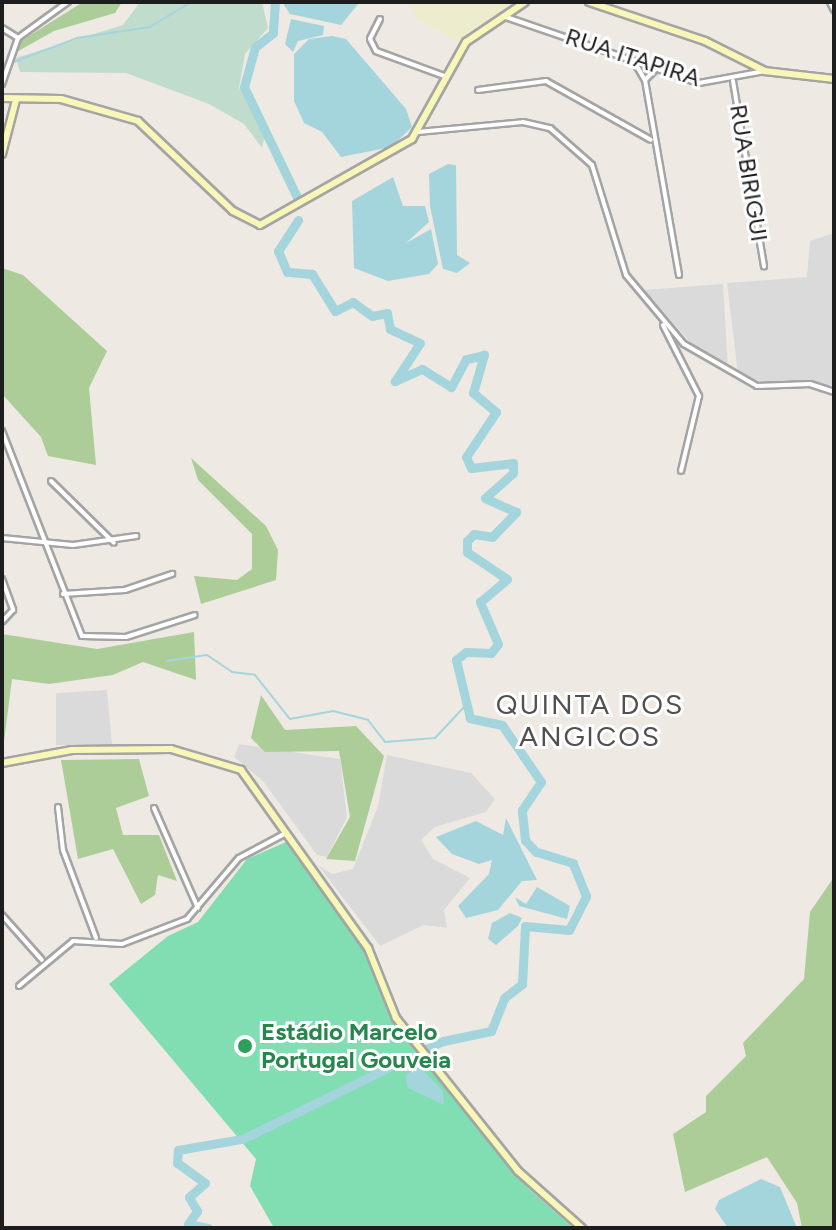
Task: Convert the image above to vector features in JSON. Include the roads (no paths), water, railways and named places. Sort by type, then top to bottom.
[{"type":"street","points":[[2,84],[18,38],[68,2]]},
{"type":"street","points":[[418,132],[466,42],[501,15],[525,2]]},
{"type":"street","points":[[589,2],[705,41],[765,71],[834,79]]},
{"type":"street","points":[[830,2],[834,10]]},
{"type":"street","name":"RUA ITAPIRA","points":[[501,15],[699,83],[733,81],[765,71]]},
{"type":"street","points":[[380,19],[370,39],[376,51],[447,77]]},
{"type":"street","points":[[2,28],[18,38]]},
{"type":"street","points":[[634,61],[645,80],[652,141],[679,275]]},
{"type":"street","points":[[645,80],[656,69]]},
{"type":"street","points":[[478,90],[546,81],[652,141]]},
{"type":"street","name":"RUA BIRIGUI","points":[[733,81],[764,266]]},
{"type":"street","points":[[2,98],[61,99],[138,121],[252,224],[418,132],[532,122],[573,145],[599,177],[626,275],[660,319],[700,359],[746,383],[810,384],[834,392]]},
{"type":"street","points":[[2,154],[16,100]]},
{"type":"street","points":[[660,319],[699,396],[681,471]]},
{"type":"street","points":[[2,431],[78,632],[92,640],[146,633],[195,615]]},
{"type":"street","points":[[51,481],[114,543]]},
{"type":"street","points":[[2,538],[45,544],[114,543],[136,536]]},
{"type":"street","points":[[63,594],[125,590],[172,574]]},
{"type":"street","points":[[2,622],[13,610],[3,584]]},
{"type":"street","points":[[2,763],[107,748],[206,755],[249,777],[368,948],[390,1010],[518,1171],[582,1228]]},
{"type":"street","points":[[58,807],[63,850],[96,938]]},
{"type":"street","points":[[154,808],[198,908]]},
{"type":"street","points":[[19,986],[42,960],[73,941],[96,938],[130,942],[198,908],[239,858],[288,831]]},
{"type":"street","points":[[2,915],[42,960]]},
{"type":"water","points":[[282,2],[359,3],[341,25],[290,14]]},
{"type":"water","points":[[291,19],[324,26],[323,35],[298,41],[293,52],[285,44]]},
{"type":"water","points":[[332,36],[346,39],[406,109],[412,127],[391,147],[341,157],[322,132],[304,123],[294,101],[294,54],[309,39]]},
{"type":"water","points":[[448,164],[456,165],[457,255],[470,263],[457,273],[443,269],[430,206],[429,174]]},
{"type":"water","points":[[393,177],[403,206],[425,206],[429,222],[406,243],[431,229],[438,264],[429,274],[388,281],[354,268],[352,201]]},
{"type":"water","points":[[506,818],[537,880],[522,881],[498,910],[466,918],[458,906],[489,874],[492,860],[479,864],[452,854],[436,837],[476,821],[503,835]]},
{"type":"water","points":[[537,887],[570,906],[567,919],[519,906],[515,897],[526,904]]},
{"type":"water","points":[[510,913],[522,918],[518,926],[496,945],[488,939],[492,923]]},
{"type":"water","points":[[419,1066],[443,1091],[444,1105],[408,1088],[405,1075]]},
{"type":"water","points":[[761,1179],[780,1187],[797,1228],[728,1228],[715,1209],[719,1200]]},
{"type":"waterway","points":[[11,63],[77,38],[150,27],[191,2]]},
{"type":"waterway","points":[[275,2],[273,33],[255,47],[244,87],[298,199]]},
{"type":"waterway","points":[[208,1228],[188,1224],[197,1211],[189,1197],[205,1183],[177,1163],[178,1150],[242,1139],[443,1041],[491,1031],[504,998],[522,984],[525,926],[569,930],[586,896],[573,863],[536,852],[525,840],[522,810],[541,782],[502,725],[470,718],[456,660],[466,652],[491,653],[498,644],[480,602],[507,579],[467,552],[467,541],[474,534],[492,537],[516,512],[485,498],[513,473],[513,463],[471,468],[466,457],[496,412],[473,393],[484,355],[466,359],[451,387],[422,369],[395,381],[420,343],[390,329],[387,313],[372,316],[353,302],[335,311],[312,274],[287,272],[278,251],[298,220]]},
{"type":"waterway","points":[[167,661],[207,655],[232,672],[255,675],[290,719],[333,711],[368,720],[385,742],[435,738],[466,705]]},
{"type":"place","name":"Estádio Marcelo Portugal Gouveia","points":[[245,1046]]},
{"type":"district","name":"QUINTA DOS ANGICOS","points":[[590,720]]}]
